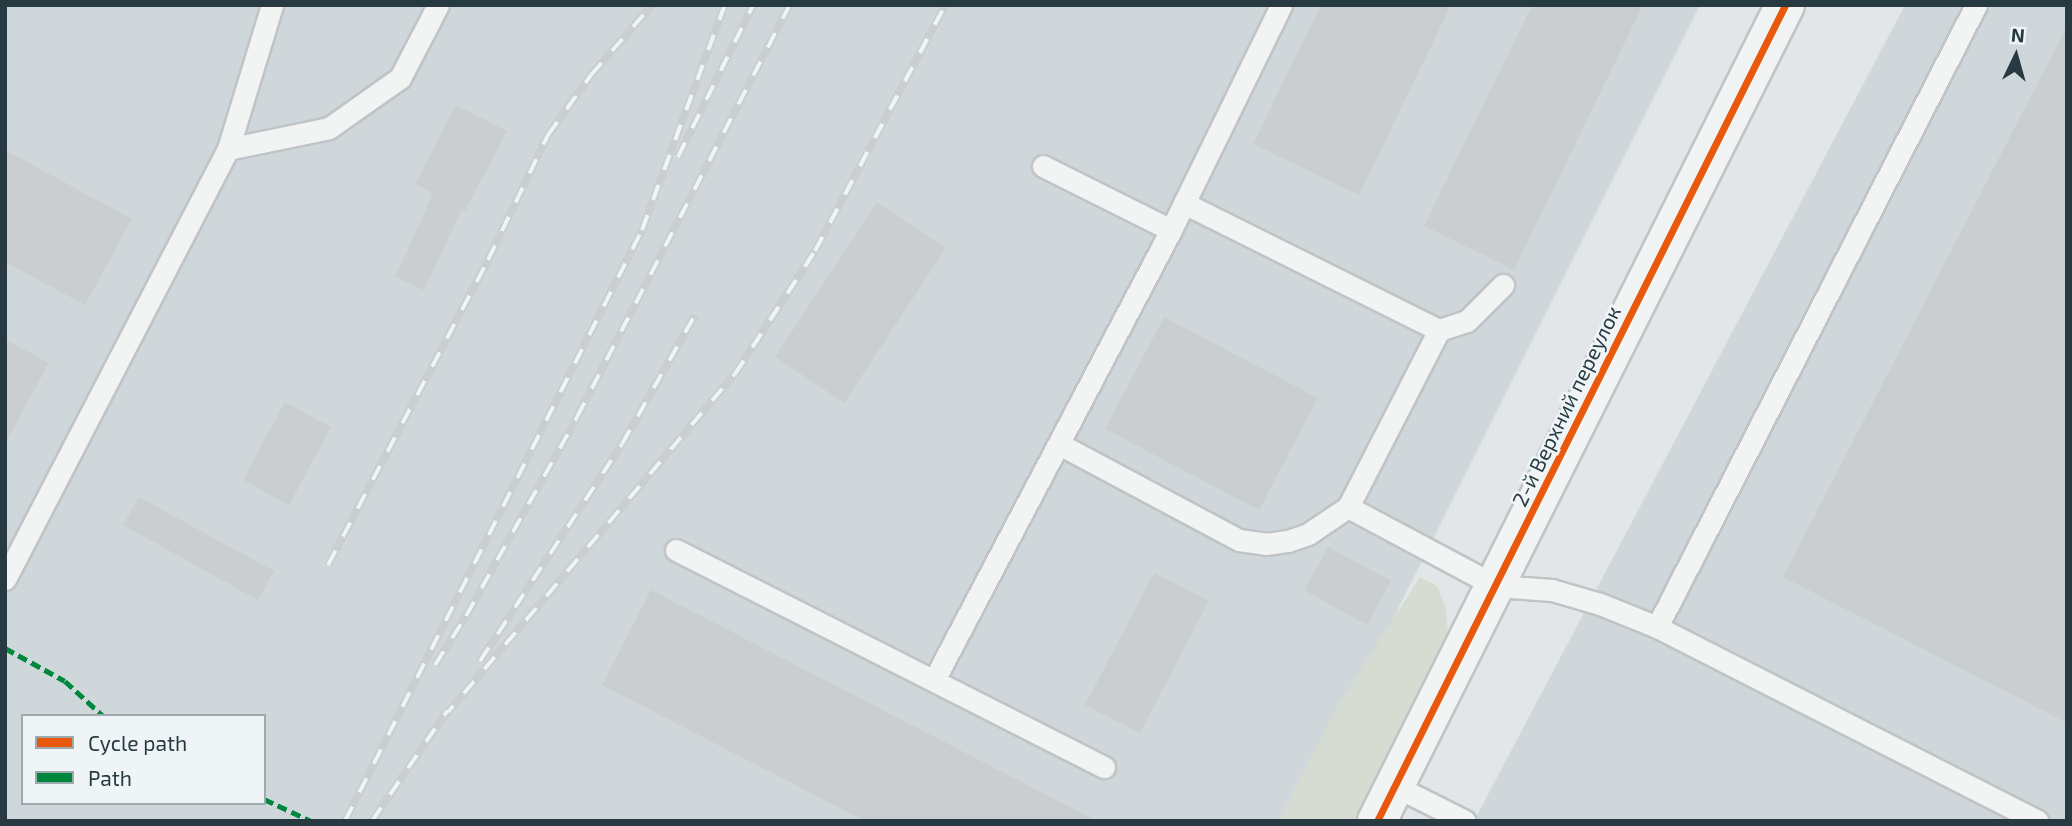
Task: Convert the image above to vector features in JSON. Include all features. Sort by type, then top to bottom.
[{"type":"street","name":"2-й Верхний переулок","points":[[1377,821],[1785,5]]},
{"type":"lane","points":[[5,579],[228,149],[272,5]]},
{"type":"lane","points":[[228,149],[329,128],[400,78],[438,5]]},
{"type":"lane","points":[[934,680],[1171,230],[1281,5]]},
{"type":"lane","points":[[1657,627],[1976,5]]},
{"type":"lane","points":[[1043,166],[1171,230]]},
{"type":"lane","points":[[1184,203],[1438,330],[1467,321],[1503,285]]},
{"type":"lane","points":[[1059,444],[1239,540],[1266,544],[1287,541],[1308,534],[1348,507],[1438,330]]},
{"type":"lane","points":[[1348,507],[1496,586],[1552,590],[1600,604],[1657,627],[2037,821]]},
{"type":"lane","points":[[676,550],[1104,767]]},
{"type":"lane","points":[[1395,786],[1465,821]]},
{"type":"shaded area","points":[[5,5],[1700,5],[1292,821],[5,821]]},
{"type":"shaded area","points":[[1905,5],[2067,5],[2067,821],[1474,821]]},
{"type":"shaded area","points":[[1420,577],[1437,586],[1446,608],[1448,636],[1362,821],[1278,821],[1338,705]]},
{"type":"building","points":[[1321,5],[1451,5],[1359,195],[1253,144]]},
{"type":"building","points":[[1532,5],[1643,5],[1514,270],[1424,226]]},
{"type":"building","points":[[2067,26],[2067,723],[1783,577]]},
{"type":"building","points":[[456,105],[507,131],[465,211],[462,209],[424,290],[395,277],[433,194],[415,184]]},
{"type":"building","points":[[5,150],[132,219],[85,305],[5,262]]},
{"type":"building","points":[[877,202],[946,248],[844,403],[775,357]]},
{"type":"building","points":[[1164,317],[1318,398],[1259,510],[1105,429]]},
{"type":"building","points":[[5,339],[49,363],[5,444]]},
{"type":"building","points":[[285,402],[331,427],[289,505],[243,480]]},
{"type":"building","points":[[139,497],[274,571],[258,600],[123,525]]},
{"type":"building","points":[[1328,547],[1391,581],[1367,625],[1304,590]]},
{"type":"building","points":[[1154,573],[1209,601],[1140,733],[1085,705]]},
{"type":"building","points":[[651,590],[1097,821],[865,821],[602,685]]},
{"type":"railway","points":[[328,565],[488,260],[548,135],[591,75],[652,5]]},
{"type":"railway","points":[[345,821],[642,230],[725,5]]},
{"type":"railway","points":[[678,157],[753,5]]},
{"type":"railway","points":[[435,665],[466,616],[577,417],[790,5]]},
{"type":"railway","points":[[443,718],[735,374],[815,251],[945,5]]},
{"type":"railway","points":[[480,661],[622,444],[695,315]]},
{"type":"railway","points":[[372,821],[447,711]]},
{"type":"marked path","points":[[5,648],[65,681],[101,714]]},
{"type":"marked path","points":[[266,800],[311,821]]},
{"type":"cycle path","points":[[1377,821],[1785,5]]}]
